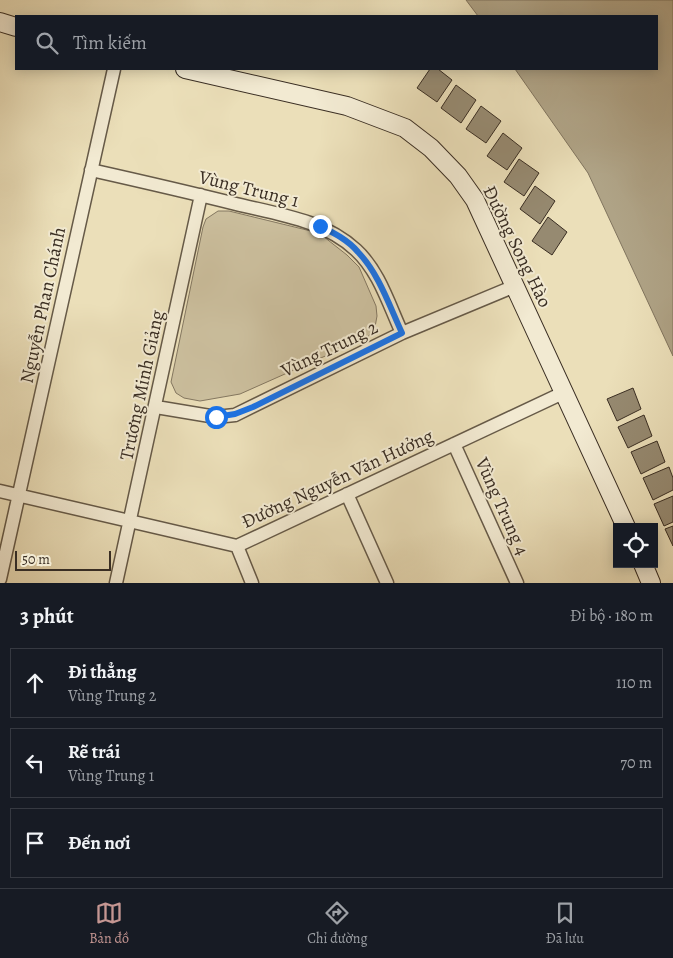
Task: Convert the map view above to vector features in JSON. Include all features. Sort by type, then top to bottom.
[{"type":"street","points":[[0,22],[15,27]]},
{"type":"street","name":"Nguyễn Phan Chánh","points":[[0,579],[114,70]]},
{"type":"street","name":"Đường Song Hào","points":[[189,70],[348,106],[405,128],[431,148],[458,176],[475,200],[624,523]]},
{"type":"street","name":"Vùng Trung 1","points":[[91,170],[299,220],[320,226],[341,237],[358,251],[374,272],[402,333]]},
{"type":"street","name":"Trương Minh Giảng","points":[[116,583],[201,195]]},
{"type":"street","name":"Vùng Trung 2","points":[[156,407],[216,417],[235,414],[402,333],[515,286]]},
{"type":"street","name":"Đường Nguyễn Văn Hưởng","points":[[0,491],[237,546],[564,392]]},
{"type":"street","name":"Vùng Trung 4","points":[[454,444],[517,583]]},
{"type":"street","points":[[348,494],[387,583]]},
{"type":"street","points":[[237,546],[252,583]]},
{"type":"street","points":[[644,568],[651,583]]},
{"type":"shaded area","points":[[466,0],[673,0],[673,356],[588,173],[516,70],[658,70],[658,15],[477,15]]},
{"type":"shaded area","points":[[218,211],[229,211],[319,233],[347,255],[359,267],[376,306],[375,327],[368,337],[240,394],[200,401],[184,398],[176,393],[171,382],[203,227],[206,219]]},
{"type":"building","points":[[429,70],[439,70],[452,80],[437,102],[417,88]]},
{"type":"building","points":[[456,85],[476,100],[461,123],[441,108]]},
{"type":"building","points":[[481,106],[501,121],[486,143],[466,129]]},
{"type":"building","points":[[503,133],[522,148],[507,170],[487,156]]},
{"type":"building","points":[[519,159],[539,173],[524,196],[504,182]]},
{"type":"building","points":[[535,186],[555,201],[540,224],[520,209]]},
{"type":"building","points":[[548,217],[567,232],[552,255],[532,241]]},
{"type":"building","points":[[633,388],[641,409],[617,421],[607,399]]},
{"type":"building","points":[[644,415],[652,436],[628,448],[618,427]]},
{"type":"building","points":[[657,441],[665,462],[641,474],[631,452]]},
{"type":"building","points":[[669,467],[673,478],[673,490],[653,500],[643,478]]},
{"type":"building","points":[[673,496],[673,522],[664,526],[654,504]]},
{"type":"building","points":[[673,526],[673,546],[665,529]]},
{"type":"route","points":[[216,417],[235,414],[253,407],[402,333],[374,272],[358,251],[341,237],[320,226]]}]
